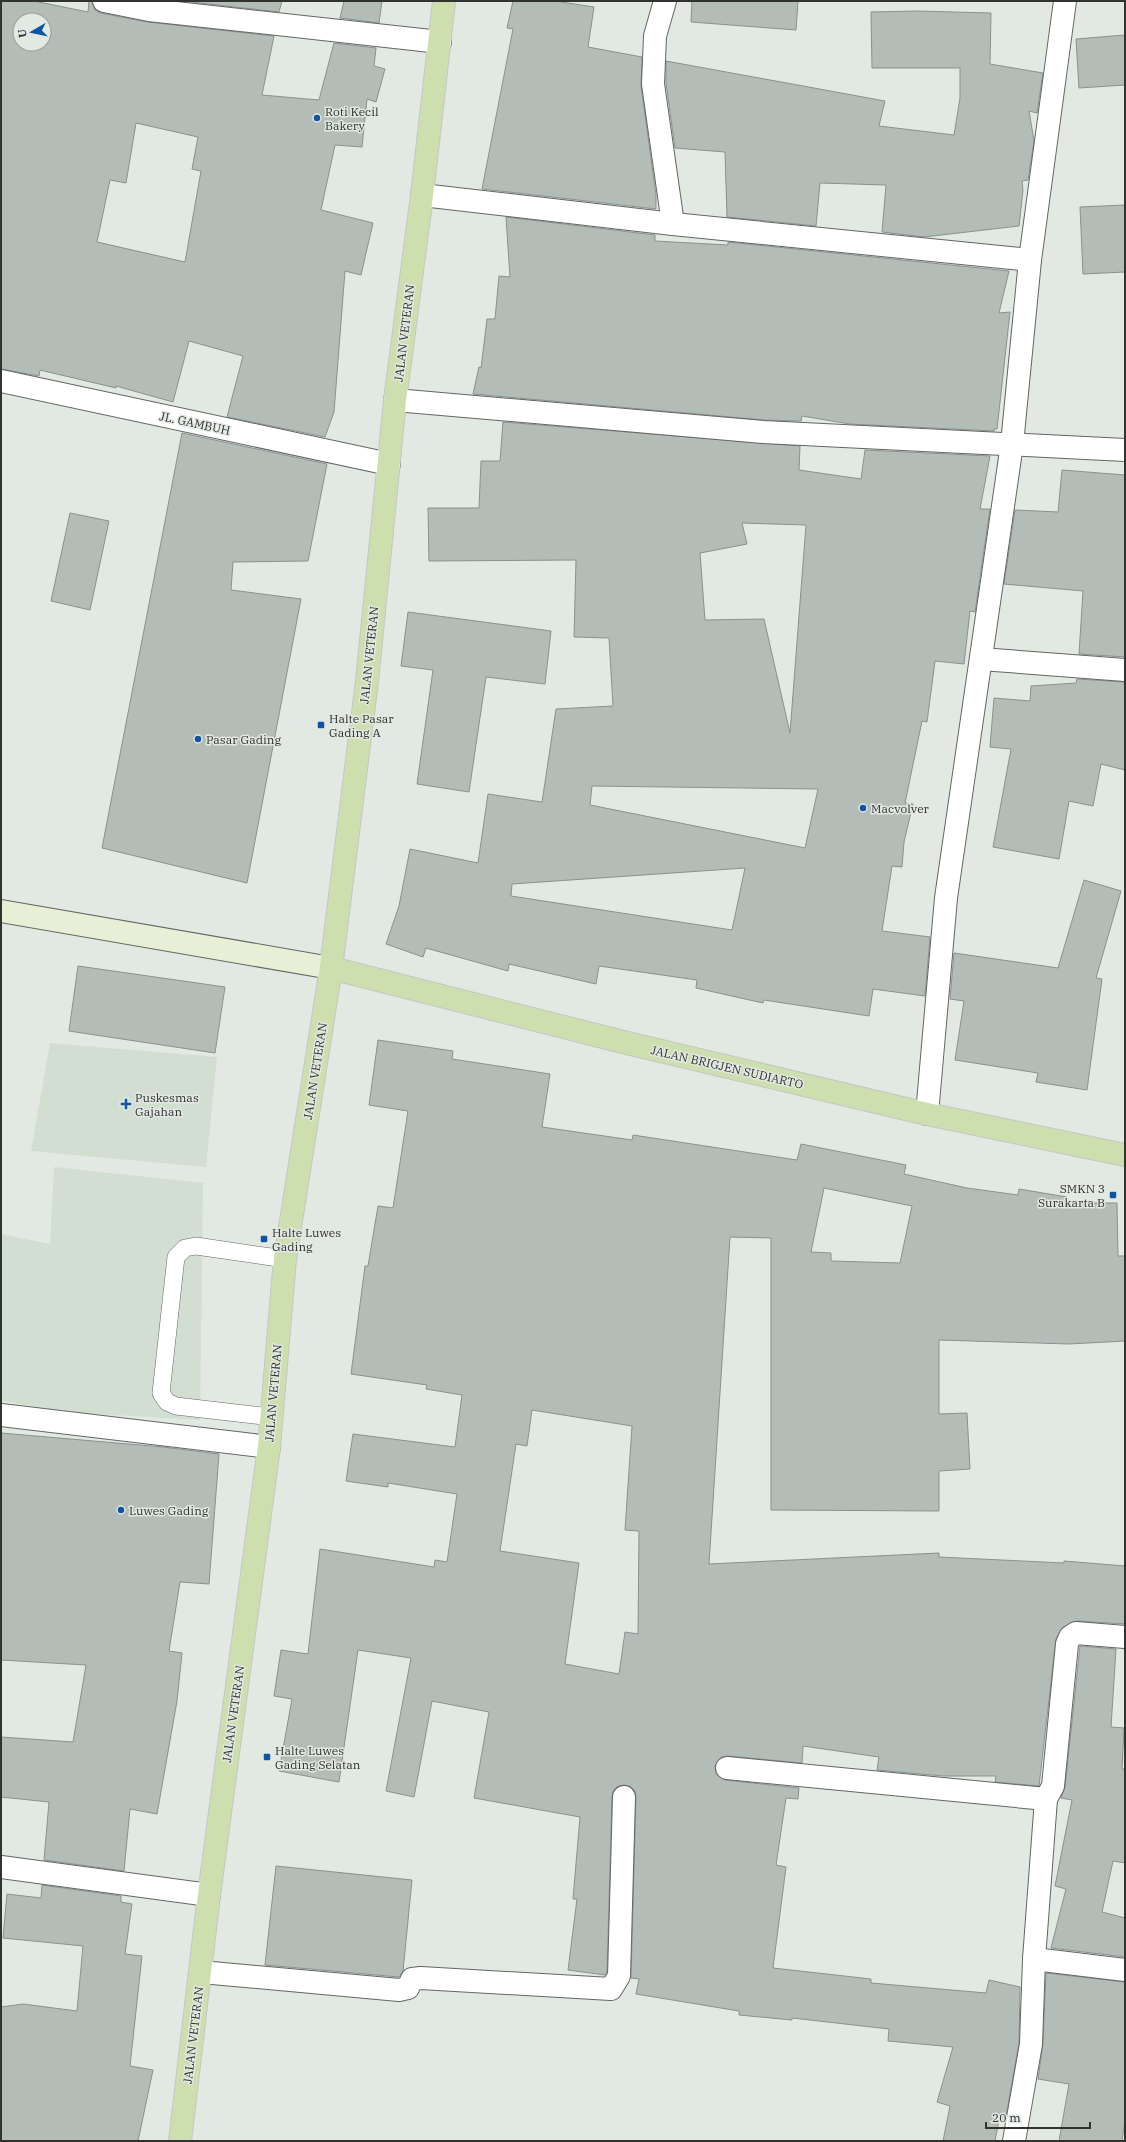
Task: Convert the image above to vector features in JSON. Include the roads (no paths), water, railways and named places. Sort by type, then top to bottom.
[{"type":"main road","name":"JALAN VETERAN","points":[[180,2141],[209,1895],[269,1447],[285,1259],[331,968],[367,681],[396,400],[422,195],[444,1]]},
{"type":"main road","name":"JALAN BRIGJEN SUDIARTO","points":[[331,968],[627,1043],[927,1114],[1125,1155]]},
{"type":"street","points":[[104,1],[149,10],[440,42]]},
{"type":"street","points":[[665,1],[655,36],[653,84],[674,224]]},
{"type":"street","points":[[927,1114],[946,898],[1012,444],[1030,260],[1065,1]]},
{"type":"street","points":[[422,195],[674,224],[1030,260]]},
{"type":"street","name":"JL. GAMBUH","points":[[1,381],[389,464]]},
{"type":"street","points":[[396,400],[763,432],[1125,450]]},
{"type":"street","points":[[981,659],[1125,670]]},
{"type":"street","points":[[1,911],[331,968]]},
{"type":"street","points":[[1,1415],[269,1447]]},
{"type":"street","points":[[1014,2141],[1031,2044],[1034,1959],[1046,1799],[1053,1786],[1067,1644],[1070,1637],[1076,1633],[1125,1637]]},
{"type":"street","points":[[727,1768],[1046,1799]]},
{"type":"street","points":[[201,1972],[399,1990],[408,1988],[412,1979],[421,1978],[612,1989],[620,1976],[624,1797]]},
{"type":"street","points":[[1,1867],[209,1895]]},
{"type":"street","points":[[1034,1959],[1125,1970]]},
{"type":"lane","points":[[271,1417],[176,1406],[167,1402],[161,1393],[176,1257],[185,1248],[196,1246],[285,1259]]},
{"type":"place","name":"Roti Kecil Bakery","points":[[317,118]]},
{"type":"place","name":"Halte Pasar Gading A","points":[[321,725]]},
{"type":"place","name":"Pasar Gading","points":[[198,739]]},
{"type":"place","name":"Macvolver","points":[[863,808]]},
{"type":"place","name":"Puskesmas Gajahan","points":[[126,1104]]},
{"type":"place","name":"SMKN 3 Surakarta B","points":[[1113,1195]]},
{"type":"place","name":"Halte Luwes Gading","points":[[264,1239]]},
{"type":"place","name":"Luwes Gading","points":[[121,1510]]},
{"type":"place","name":"Halte Luwes Gading Selatan","points":[[267,1757]]}]
